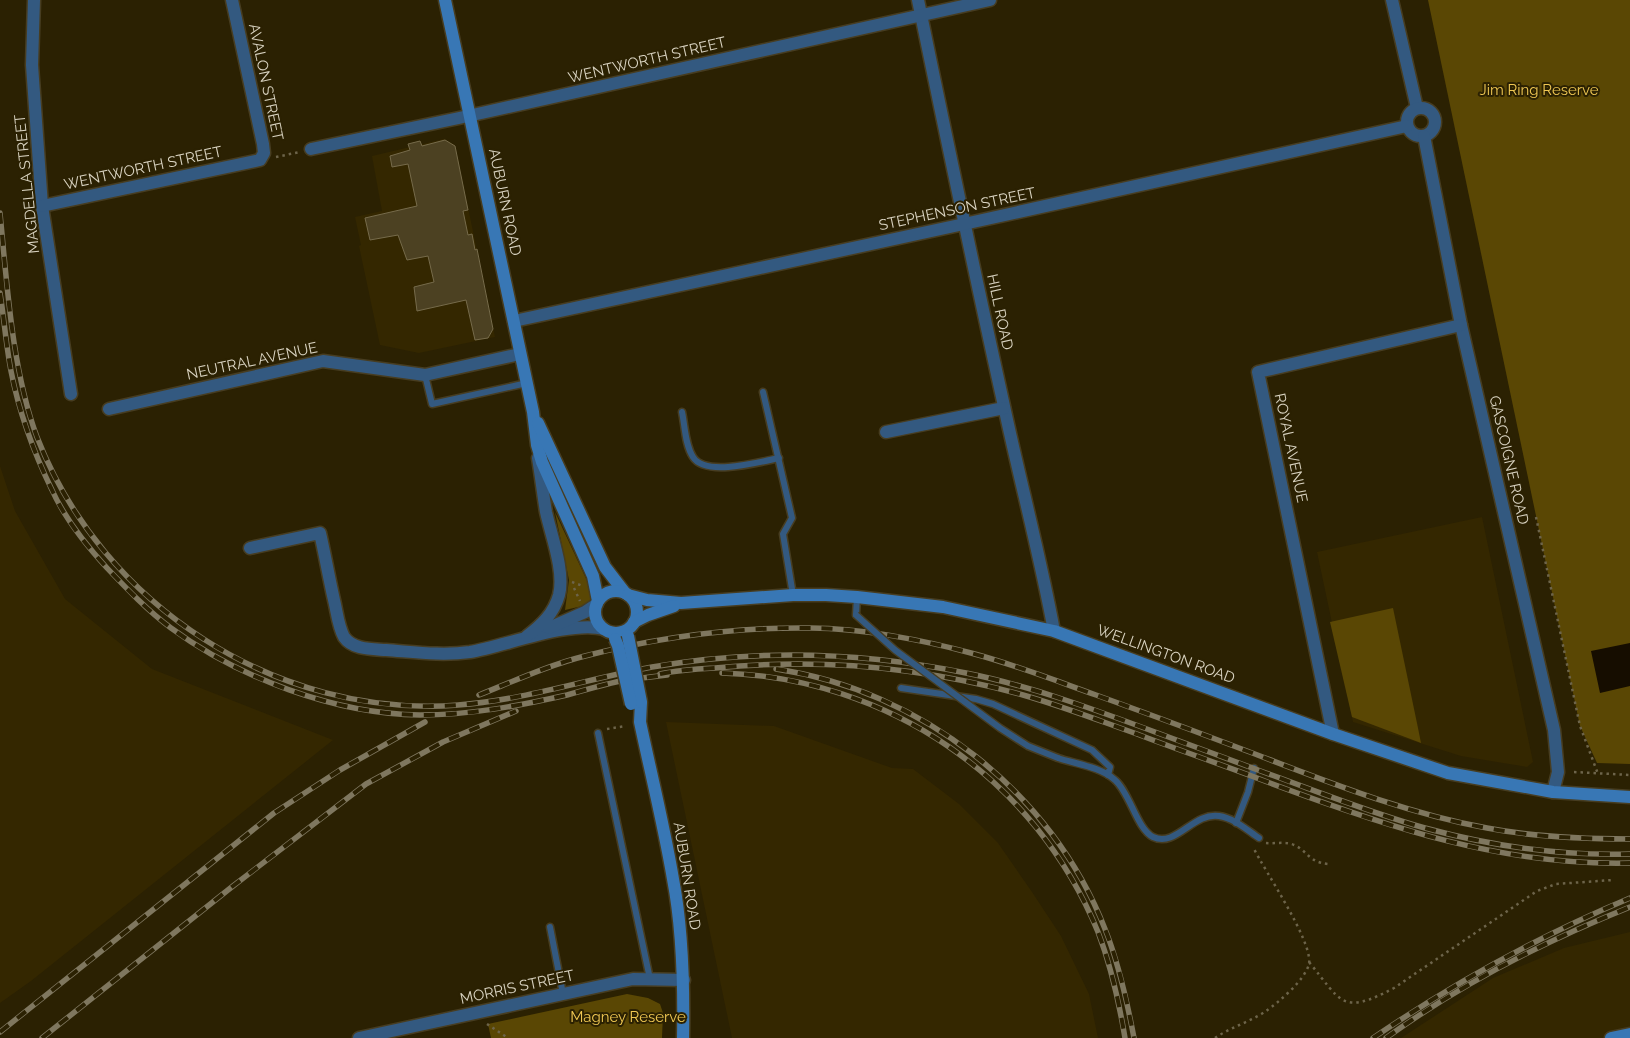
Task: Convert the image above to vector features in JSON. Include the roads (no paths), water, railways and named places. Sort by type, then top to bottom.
[{"type":"main road","name":"AUBURN ROAD","points":[[445,0],[533,412],[537,445],[546,475],[593,576],[597,602]]},
{"type":"main road","name":"AUBURN ROAD","points":[[533,412],[605,567],[627,594]]},
{"type":"main road","points":[[618,591],[627,594],[634,601],[637,610],[632,628],[623,632],[609,634],[596,620],[597,602],[610,592],[618,591]]},
{"type":"main road","name":"WELLINGTON ROAD","points":[[627,594],[647,600],[681,603],[793,595],[856,597],[943,607],[1054,631],[1333,734],[1448,773],[1554,792],[1630,797]]},
{"type":"main road","name":"WELLINGTON ROAD","points":[[632,628],[651,613],[681,603]]},
{"type":"main road","name":"AUBURN ROAD","points":[[632,628],[636,703]]},
{"type":"main road","name":"AUBURN ROAD","points":[[609,634],[618,646],[636,703],[674,879],[684,980],[682,1038]]},
{"type":"main road","points":[[1611,1038],[1630,1034]]},
{"type":"street","name":"MAGDELLA STREET","points":[[34,0],[32,65],[42,206],[71,394]]},
{"type":"street","name":"AVALON STREET","points":[[232,0],[263,144],[264,153],[255,161]]},
{"type":"street","name":"HILL ROAD","points":[[918,0],[964,224],[1047,592],[1054,631]]},
{"type":"street","name":"WENTWORTH STREET","points":[[311,149],[470,116],[990,0]]},
{"type":"street","points":[[1392,0],[1417,108]]},
{"type":"street","points":[[1417,108],[1430,111],[1435,118],[1434,127],[1424,136],[1412,133],[1407,126],[1407,117],[1417,108]]},
{"type":"street","name":"STEPHENSON STREET","points":[[514,321],[1407,126]]},
{"type":"street","name":"GASCOIGNE ROAD","points":[[1424,136],[1462,325],[1554,730],[1558,772],[1554,792]]},
{"type":"street","name":"WENTWORTH STREET","points":[[42,206],[255,161]]},
{"type":"street","name":"ROYAL AVENUE","points":[[1333,734],[1258,372],[1462,325]]},
{"type":"street","name":"NEUTRAL AVENUE","points":[[109,408],[324,361],[425,375],[520,354]]},
{"type":"street","points":[[886,432],[1004,408]]},
{"type":"street","name":"AUBURN ROAD","points":[[527,638],[550,615],[560,588],[558,568],[542,489],[537,445]]},
{"type":"street","points":[[250,548],[320,533],[340,627],[348,642],[355,646],[439,654],[468,652],[580,627],[593,627],[609,634]]},
{"type":"street","points":[[527,638],[583,613],[597,602]]},
{"type":"street","name":"MORRIS STREET","points":[[359,1038],[633,979],[684,980]]},
{"type":"lane","points":[[425,375],[432,404],[527,383]]},
{"type":"lane","points":[[764,392],[792,518],[782,534],[793,595]]},
{"type":"lane","points":[[682,412],[688,446],[693,458],[702,465],[716,467],[736,466],[779,458]]},
{"type":"lane","points":[[856,597],[856,615],[895,650],[1000,728],[1028,746],[1108,775],[1122,787],[1142,826],[1152,837],[1160,839],[1171,837],[1208,816],[1220,816],[1236,822],[1259,838]]},
{"type":"lane","points":[[901,688],[976,699],[992,704],[1092,750],[1110,767],[1108,775]]},
{"type":"lane","points":[[598,733],[650,979]]},
{"type":"lane","points":[[1236,822],[1248,792],[1254,768]]},
{"type":"lane","points":[[550,927],[563,994]]},
{"type":"railway","points":[[0,213],[8,297],[22,384],[37,437],[66,497],[105,552],[151,599],[204,639],[262,671],[325,693],[391,704],[458,705],[507,699],[652,667],[730,657],[809,655],[849,657],[927,666],[990,678],[1038,691],[1365,809],[1425,828],[1501,845],[1578,853],[1630,854]]},
{"type":"railway","points":[[0,293],[9,361],[18,402],[33,447],[57,501],[84,541],[122,584],[162,621],[198,646],[227,663],[289,690],[355,708],[388,713],[439,715],[494,709],[567,695],[630,679]]},
{"type":"railway","points":[[479,695],[558,664],[641,643],[754,629],[811,628],[871,632],[952,648],[1018,667],[1336,785],[1426,814],[1456,822],[1522,834],[1630,839]]},
{"type":"railway","points":[[660,674],[694,669],[754,665],[831,665],[909,672],[985,685],[1052,704],[1314,799],[1446,841],[1536,858],[1630,863]]},
{"type":"railway","points":[[776,669],[829,681],[881,699],[929,724],[975,756],[1016,792],[1051,834],[1082,879],[1105,929],[1114,956],[1134,1038]]},
{"type":"railway","points":[[722,673],[783,679],[842,694],[897,717],[949,747],[995,784],[1036,827],[1071,877],[1103,945],[1114,984],[1125,1038]]},
{"type":"railway","points":[[625,680],[667,675]]},
{"type":"railway","points":[[42,1038],[233,886],[366,784],[443,742],[516,711]]},
{"type":"railway","points":[[0,1032],[274,813],[340,770],[425,722]]},
{"type":"railway","points":[[1373,1038],[1435,998],[1530,944],[1630,898]]},
{"type":"railway","points":[[1386,1038],[1444,1000],[1504,965],[1567,934],[1630,907]]},
{"type":"park label","name":"Jim Ring Reserve","points":[[1539,90]]},
{"type":"park label","name":"Magney Reserve","points":[[628,1017]]}]
